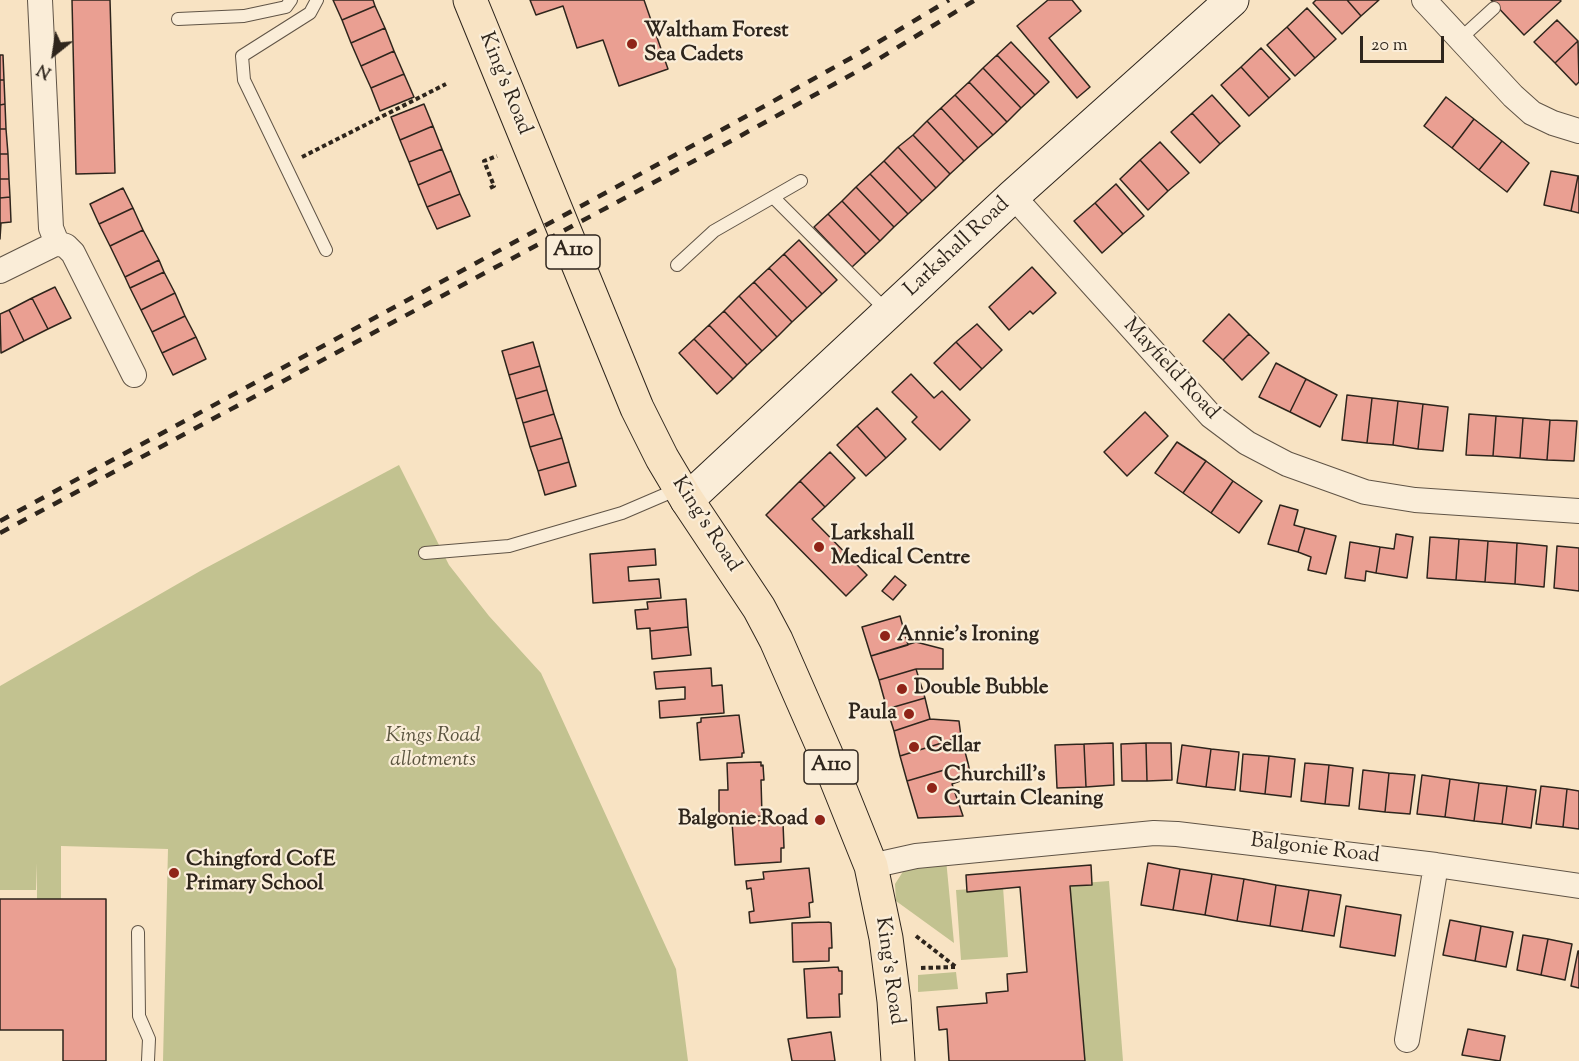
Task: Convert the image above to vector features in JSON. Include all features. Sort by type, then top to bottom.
[{"type":"main road","name":"King's Road","points":[[470,0],[637,408],[683,494],[759,608],[776,640],[826,754],[871,866],[886,938],[894,1000],[898,1061]]},
{"type":"main road","name":"Larkshall Road","points":[[683,494],[888,313],[1013,196],[1232,0]]},
{"type":"street","points":[[40,0],[51,228],[57,243]]},
{"type":"street","points":[[1424,0],[1513,96],[1532,113],[1553,123],[1579,130]]},
{"type":"street","name":"Mayfield Road","points":[[1013,196],[1210,416],[1246,443],[1287,464],[1365,492],[1415,500],[1579,512]]},
{"type":"street","points":[[0,271],[57,243],[66,246],[73,253],[134,375]]},
{"type":"street","name":"Balgonie Road","points":[[871,866],[916,856],[1154,833],[1436,865],[1579,886]]},
{"type":"street","points":[[1407,1040],[1436,865]]},
{"type":"lane","points":[[178,19],[244,16],[286,7],[291,0]]},
{"type":"lane","points":[[317,0],[310,13],[242,56],[244,80],[326,250]]},
{"type":"lane","points":[[1460,39],[1494,8]]},
{"type":"lane","points":[[676,265],[714,231],[801,181]]},
{"type":"lane","points":[[773,197],[888,313]]},
{"type":"lane","points":[[425,553],[509,546],[683,494]]},
{"type":"lane","points":[[138,932],[138,1016],[149,1039],[148,1061]]},
{"type":"path","points":[[285,165],[446,84]]},
{"type":"path","points":[[490,188],[494,186],[484,161],[496,156]]},
{"type":"green space","name":"Kings Road allotments","points":[[399,465],[449,565],[489,616],[541,673],[676,969],[688,1061],[163,1061],[168,849],[61,846],[61,899],[37,899],[37,863],[36,890],[0,890],[0,686],[202,570]]},
{"type":"green space","points":[[946,859],[954,943],[896,901],[895,884],[904,870]]},
{"type":"green space","points":[[1109,881],[1123,1061],[1083,1061],[1070,884]]},
{"type":"green space","points":[[1003,887],[1008,957],[961,960],[956,890]]},
{"type":"green space","points":[[956,972],[958,989],[918,992],[918,975]]},
{"type":"building","points":[[72,0],[110,0],[115,173],[76,174]]},
{"type":"building","points":[[333,0],[373,0],[375,6],[342,20]]},
{"type":"building","name":"Waltham Forest Sea Cadets","points":[[530,0],[644,0],[668,69],[619,86],[603,40],[577,48],[563,6],[536,15]]},
{"type":"building","points":[[1048,0],[1072,0],[1081,11],[1049,38],[1090,87],[1077,98],[1017,26]]},
{"type":"building","points":[[1316,0],[1347,0],[1361,16],[1342,34],[1313,3]]},
{"type":"building","points":[[1347,0],[1379,0],[1361,16]]},
{"type":"building","points":[[1491,0],[1560,0],[1561,1],[1524,35]]},
{"type":"building","points":[[375,6],[385,28],[351,43],[342,20]]},
{"type":"building","points":[[1307,8],[1336,39],[1315,58],[1287,27]]},
{"type":"building","points":[[1557,20],[1578,41],[1555,63],[1534,42]]},
{"type":"building","points":[[1287,27],[1315,58],[1295,76],[1267,45]]},
{"type":"building","points":[[385,28],[394,51],[361,66],[351,43]]},
{"type":"building","points":[[1578,41],[1579,82],[1576,85],[1555,63]]},
{"type":"building","points":[[1011,42],[1049,82],[1035,95],[997,55]]},
{"type":"building","points":[[1261,48],[1290,79],[1269,98],[1241,67]]},
{"type":"building","points":[[394,51],[404,74],[371,88],[361,66]]},
{"type":"building","points":[[0,55],[3,55],[4,80],[0,80]]},
{"type":"building","points":[[997,55],[1035,95],[1021,108],[983,68]]},
{"type":"building","points":[[1241,67],[1269,98],[1249,116],[1221,85]]},
{"type":"building","points":[[983,68],[1021,108],[1007,122],[969,82]]},
{"type":"building","points":[[404,74],[414,97],[380,111],[371,88]]},
{"type":"building","points":[[0,80],[4,80],[5,104],[0,105]]},
{"type":"building","points":[[969,82],[1007,122],[993,135],[955,95]]},
{"type":"building","points":[[955,95],[993,135],[978,148],[941,108]]},
{"type":"building","points":[[1212,95],[1240,126],[1220,144],[1192,113]]},
{"type":"building","points":[[1446,97],[1474,119],[1452,148],[1424,126]]},
{"type":"building","points":[[5,104],[6,129],[0,129],[0,105]]},
{"type":"building","points":[[424,104],[433,126],[400,140],[391,117]]},
{"type":"building","points":[[941,108],[978,148],[964,161],[927,121]]},
{"type":"building","points":[[1192,113],[1220,144],[1200,163],[1171,132]]},
{"type":"building","points":[[1474,119],[1502,141],[1479,170],[1452,148]]},
{"type":"building","points":[[927,121],[964,161],[950,174],[913,135]]},
{"type":"building","points":[[433,126],[442,149],[409,162],[400,140]]},
{"type":"building","points":[[0,129],[6,129],[8,154],[0,154]]},
{"type":"building","points":[[913,135],[950,174],[936,188],[898,147]]},
{"type":"building","points":[[1502,141],[1529,163],[1507,192],[1479,170]]},
{"type":"building","points":[[1160,142],[1189,173],[1168,191],[1140,160]]},
{"type":"building","points":[[898,147],[936,188],[922,201],[884,161]]},
{"type":"building","points":[[442,149],[451,171],[418,185],[409,162]]},
{"type":"building","points":[[0,154],[8,154],[9,179],[0,179]]},
{"type":"building","points":[[1140,160],[1168,191],[1148,210],[1120,179]]},
{"type":"building","points":[[884,161],[922,201],[908,214],[870,174]]},
{"type":"building","points":[[451,171],[460,194],[427,207],[418,185]]},
{"type":"building","points":[[1551,171],[1578,176],[1571,211],[1544,205]]},
{"type":"building","points":[[870,174],[908,214],[894,227],[856,187]]},
{"type":"building","points":[[1579,176],[1579,213],[1571,211]]},
{"type":"building","points":[[0,179],[9,179],[10,197],[0,198]]},
{"type":"building","points":[[1116,184],[1144,216],[1123,234],[1095,203]]},
{"type":"building","points":[[856,187],[894,227],[880,241],[842,201]]},
{"type":"building","points":[[123,188],[133,208],[99,224],[90,204]]},
{"type":"building","points":[[460,194],[470,216],[437,229],[427,207]]},
{"type":"building","points":[[10,197],[11,222],[1,223],[0,239],[0,198]]},
{"type":"building","points":[[842,201],[880,241],[866,254],[828,214]]},
{"type":"building","points":[[1095,203],[1123,234],[1102,253],[1074,221]]},
{"type":"building","points":[[133,208],[143,230],[110,246],[99,224]]},
{"type":"building","points":[[828,214],[866,254],[852,267],[814,227]]},
{"type":"building","points":[[143,230],[159,260],[125,277],[110,246]]},
{"type":"building","points":[[799,240],[837,280],[822,294],[784,254]]},
{"type":"building","points":[[784,254],[822,294],[807,308],[769,268]]},
{"type":"building","points":[[159,260],[164,272],[130,288],[125,277]]},
{"type":"building","points":[[1032,267],[1056,293],[1033,314],[1030,311],[1009,330],[989,307]]},
{"type":"building","points":[[769,268],[807,308],[792,322],[754,282]]},
{"type":"building","points":[[164,272],[175,293],[141,310],[130,288]]},
{"type":"building","points":[[754,282],[792,322],[777,337],[739,296]]},
{"type":"building","points":[[55,287],[71,318],[48,329],[32,298]]},
{"type":"building","points":[[175,293],[185,316],[152,332],[141,310]]},
{"type":"building","points":[[739,296],[777,337],[762,351],[724,311]]},
{"type":"building","points":[[32,298],[48,329],[24,341],[9,310]]},
{"type":"building","points":[[9,310],[24,341],[1,353],[0,314]]},
{"type":"building","points":[[724,311],[762,351],[747,365],[709,325]]},
{"type":"building","points":[[1229,314],[1249,334],[1223,360],[1203,341]]},
{"type":"building","points":[[185,316],[196,337],[162,353],[152,332]]},
{"type":"building","points":[[977,324],[1002,350],[982,369],[956,342]]},
{"type":"building","points":[[709,325],[747,365],[733,379],[694,339]]},
{"type":"building","points":[[1249,334],[1269,353],[1242,380],[1223,360]]},
{"type":"building","points":[[196,337],[206,359],[173,375],[162,353]]},
{"type":"building","points":[[694,339],[733,379],[717,394],[679,353]]},
{"type":"building","points":[[533,342],[540,366],[509,375],[502,351]]},
{"type":"building","points":[[956,342],[982,369],[960,390],[934,363]]},
{"type":"building","points":[[1276,363],[1306,379],[1290,412],[1259,397]]},
{"type":"building","points":[[540,366],[547,390],[516,399],[509,375]]},
{"type":"building","points":[[911,374],[934,398],[942,391],[970,420],[940,450],[912,422],[917,417],[892,392]]},
{"type":"building","points":[[1306,379],[1337,395],[1320,427],[1290,412]]},
{"type":"building","points":[[547,390],[554,414],[523,423],[516,399]]},
{"type":"building","points":[[1347,395],[1372,398],[1367,443],[1342,440]]},
{"type":"building","points":[[1372,398],[1398,401],[1393,445],[1367,443]]},
{"type":"building","points":[[1398,401],[1423,404],[1418,449],[1393,445]]},
{"type":"building","points":[[1423,404],[1448,407],[1443,451],[1418,449]]},
{"type":"building","points":[[877,408],[906,439],[886,458],[857,426]]},
{"type":"building","points":[[1145,412],[1168,436],[1127,476],[1104,452]]},
{"type":"building","points":[[554,414],[562,438],[530,447],[523,423]]},
{"type":"building","points":[[1469,414],[1496,416],[1493,456],[1466,455]]},
{"type":"building","points":[[1496,416],[1523,418],[1520,458],[1493,456]]},
{"type":"building","points":[[1523,418],[1550,420],[1547,460],[1520,458]]},
{"type":"building","points":[[1550,420],[1577,421],[1574,461],[1547,460]]},
{"type":"building","points":[[857,426],[886,458],[866,476],[837,445]]},
{"type":"building","points":[[562,438],[569,462],[538,471],[530,447]]},
{"type":"building","points":[[1177,442],[1206,461],[1183,493],[1155,473]]},
{"type":"building","points":[[830,452],[855,478],[825,507],[800,481]]},
{"type":"building","points":[[1206,461],[1233,481],[1211,513],[1183,493]]},
{"type":"building","points":[[569,462],[576,486],[545,495],[538,471]]},
{"type":"building","name":"Larkshall Medical Centre","points":[[800,481],[825,507],[812,519],[867,575],[846,596],[766,515]]},
{"type":"building","points":[[1233,481],[1262,501],[1239,533],[1211,513]]},
{"type":"building","points":[[1280,505],[1298,510],[1294,525],[1305,528],[1298,552],[1268,544]]},
{"type":"building","points":[[1305,528],[1336,536],[1326,574],[1308,570],[1311,557],[1298,552]]},
{"type":"building","points":[[1396,534],[1413,537],[1407,578],[1376,573],[1380,547],[1394,549]]},
{"type":"building","points":[[1430,537],[1459,539],[1456,580],[1427,578]]},
{"type":"building","points":[[1459,539],[1488,541],[1485,582],[1456,580]]},
{"type":"building","points":[[1488,541],[1517,543],[1515,584],[1485,582]]},
{"type":"building","points":[[1350,542],[1380,547],[1376,573],[1366,571],[1365,581],[1345,578]]},
{"type":"building","points":[[1517,543],[1547,546],[1544,587],[1515,584]]},
{"type":"building","points":[[1557,546],[1579,548],[1579,591],[1554,588]]},
{"type":"building","points":[[655,549],[656,565],[628,567],[629,581],[659,579],[661,598],[593,603],[590,554]]},
{"type":"building","points":[[895,576],[906,585],[893,600],[882,591]]},
{"type":"building","points":[[686,599],[688,627],[650,631],[650,628],[637,629],[635,610],[648,609],[647,602]]},
{"type":"building","name":"Annie’s Ironing","points":[[900,616],[908,645],[871,656],[862,627]]},
{"type":"building","points":[[688,627],[691,655],[652,659],[650,631]]},
{"type":"building","points":[[916,642],[943,649],[943,669],[916,669],[879,680],[871,656]]},
{"type":"building","points":[[711,668],[712,686],[722,685],[724,713],[660,718],[659,701],[685,699],[685,687],[656,689],[654,672]]},
{"type":"building","name":"Double Bubble","points":[[916,669],[925,698],[887,709],[879,680]]},
{"type":"building","name":"Paula","points":[[925,698],[930,719],[894,731],[887,709]]},
{"type":"building","points":[[739,715],[744,753],[742,757],[700,760],[697,723],[701,722],[701,718]]},
{"type":"building","name":"Cellar","points":[[930,719],[959,721],[961,737],[900,756],[894,731]]},
{"type":"building","points":[[961,737],[968,763],[907,781],[900,756]]},
{"type":"building","points":[[1113,743],[1114,785],[1086,787],[1084,744]]},
{"type":"building","points":[[1146,743],[1171,743],[1172,780],[1147,781]]},
{"type":"building","points":[[1146,743],[1147,781],[1122,781],[1121,744]]},
{"type":"building","points":[[1084,744],[1086,787],[1057,788],[1055,745]]},
{"type":"building","points":[[1182,745],[1211,749],[1206,787],[1177,783]]},
{"type":"building","points":[[1211,749],[1239,752],[1235,790],[1206,787]]},
{"type":"building","points":[[1243,754],[1269,756],[1265,794],[1240,791]]},
{"type":"building","points":[[1269,756],[1295,759],[1291,797],[1265,794]]},
{"type":"building","points":[[761,762],[764,780],[761,780],[762,816],[719,817],[719,790],[728,790],[727,763]]},
{"type":"building","name":"Churchill’s Curtain Cleaning","points":[[968,763],[971,777],[952,784],[963,816],[918,818],[907,781]]},
{"type":"building","points":[[1305,763],[1329,765],[1325,804],[1301,801]]},
{"type":"building","points":[[1329,765],[1353,768],[1349,806],[1325,804]]},
{"type":"building","points":[[1363,770],[1389,773],[1385,812],[1359,809]]},
{"type":"building","points":[[1389,773],[1415,775],[1410,814],[1385,812]]},
{"type":"building","points":[[1422,775],[1450,779],[1445,817],[1417,814]]},
{"type":"building","points":[[1450,779],[1479,783],[1474,821],[1445,817]]},
{"type":"building","points":[[1479,783],[1507,786],[1502,824],[1474,821]]},
{"type":"building","points":[[1507,786],[1536,790],[1531,828],[1502,824]]},
{"type":"building","points":[[1541,786],[1567,789],[1563,827],[1536,824]]},
{"type":"building","points":[[1567,789],[1579,791],[1579,829],[1563,827]]},
{"type":"building","points":[[778,820],[779,823],[783,823],[784,848],[781,848],[781,862],[735,865],[732,822]]},
{"type":"building","points":[[1148,863],[1180,869],[1173,910],[1141,905]]},
{"type":"building","points":[[1091,865],[1092,885],[1070,886],[1085,1061],[949,1061],[947,1029],[939,1030],[937,1007],[987,1003],[986,993],[1008,991],[1007,974],[1027,972],[1020,887],[967,892],[966,875]]},
{"type":"building","points":[[809,868],[813,902],[809,903],[810,917],[750,923],[749,912],[754,911],[751,888],[747,889],[746,881],[764,879],[763,872]]},
{"type":"building","points":[[1180,869],[1212,874],[1205,915],[1173,910]]},
{"type":"building","points":[[1212,874],[1244,879],[1237,921],[1205,915]]},
{"type":"building","points":[[1244,879],[1276,885],[1270,926],[1237,921]]},
{"type":"building","points":[[1276,885],[1309,890],[1302,931],[1270,926]]},
{"type":"building","points":[[1309,890],[1341,895],[1334,936],[1302,931]]},
{"type":"building","points":[[0,899],[106,899],[106,1061],[63,1061],[63,1030],[0,1030]]},
{"type":"building","points":[[1346,906],[1401,915],[1395,956],[1340,947]]},
{"type":"building","points":[[1450,920],[1481,926],[1475,961],[1443,955]]},
{"type":"building","points":[[792,923],[831,923],[832,948],[829,948],[829,961],[793,962]]},
{"type":"building","points":[[1481,926],[1513,932],[1506,967],[1475,961]]},
{"type":"building","points":[[1523,935],[1548,939],[1541,975],[1517,970]]},
{"type":"building","points":[[1548,939],[1572,944],[1565,980],[1541,975]]},
{"type":"building","points":[[1579,951],[1579,988],[1571,986]]},
{"type":"building","points":[[838,967],[839,971],[842,971],[842,994],[839,994],[840,1017],[807,1018],[804,969]]},
{"type":"building","points":[[1468,1029],[1505,1036],[1500,1061],[1462,1055]]},
{"type":"building","points":[[831,1032],[835,1061],[792,1061],[788,1039]]},
{"type":"railway","points":[[0,521],[725,128],[860,53],[949,0]]},
{"type":"railway","points":[[0,533],[731,141],[867,66],[975,0]]},
{"type":"place","name":"Waltham Forest Sea Cadets","points":[[632,44]]},
{"type":"place","name":"Larkshall Medical Centre","points":[[819,547]]},
{"type":"place","name":"Annie’s Ironing","points":[[885,636]]},
{"type":"place","name":"Double Bubble","points":[[902,689]]},
{"type":"place","name":"Paula","points":[[909,714]]},
{"type":"place","name":"Cellar","points":[[914,747]]},
{"type":"place","name":"Churchill’s Curtain Cleaning","points":[[932,788]]},
{"type":"place","name":"Balgonie Road","points":[[820,820]]},
{"type":"place","name":"Chingford CofE Primary School","points":[[174,873]]}]
